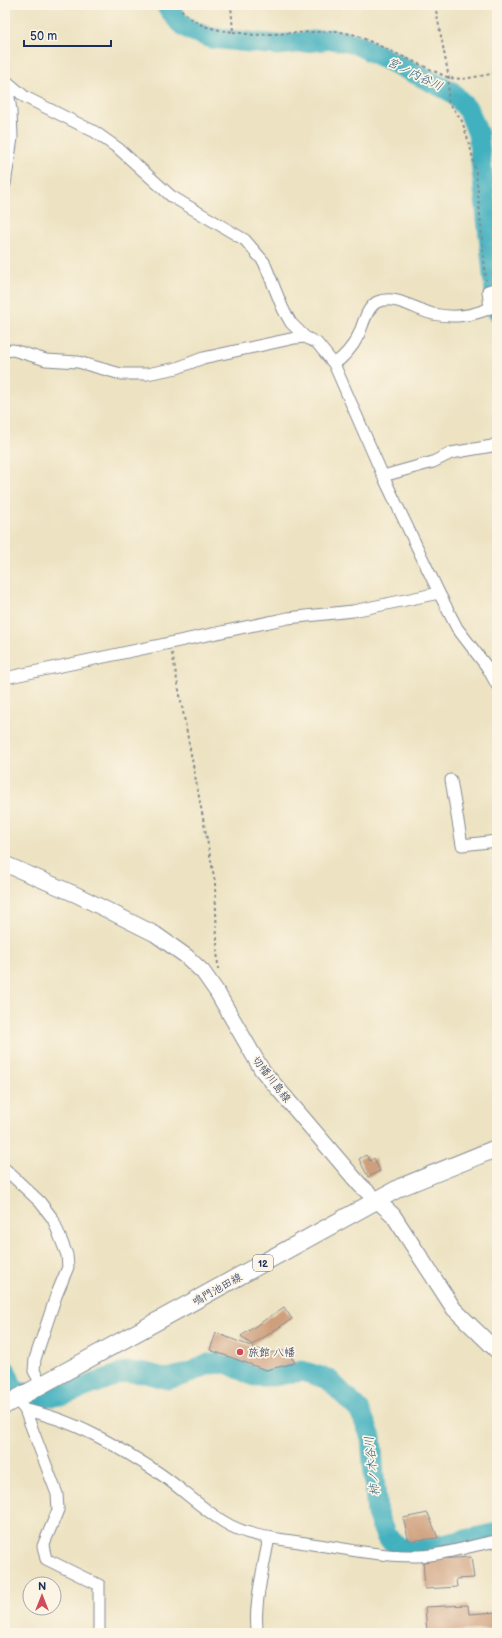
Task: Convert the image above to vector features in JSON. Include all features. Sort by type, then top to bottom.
[{"type":"main road","name":"切幡川島線","points":[[5,864],[77,895],[156,934],[186,956],[203,972],[217,992],[262,1070],[360,1185],[393,1215],[454,1309],[497,1351]]},
{"type":"main road","name":"鳴門池田線","points":[[24,1398],[377,1200],[402,1187],[497,1148]]},
{"type":"street","points":[[5,184],[12,138],[11,111],[6,81]]},
{"type":"street","points":[[6,81],[25,97],[95,132],[119,149],[171,196],[244,240],[264,262],[283,309],[292,323],[305,337],[317,344],[334,364],[383,476],[439,593],[457,628],[487,667],[497,685]]},
{"type":"street","points":[[334,364],[341,359],[357,338],[368,312],[377,302],[389,301],[407,304],[432,313],[449,316],[480,313],[490,308],[492,290]]},
{"type":"street","points":[[5,351],[13,350],[46,360],[78,362],[121,374],[147,374],[177,368],[203,358],[305,337]]},
{"type":"street","points":[[383,476],[433,462],[451,453],[492,446],[497,443]]},
{"type":"street","points":[[5,678],[288,618],[353,611],[439,593]]},
{"type":"street","points":[[450,780],[462,846],[497,841]]},
{"type":"street","points":[[5,1169],[30,1191],[49,1213],[53,1219],[67,1255],[68,1268],[56,1296],[35,1359],[34,1371],[24,1398],[57,1494],[58,1510],[43,1546],[46,1559],[99,1585],[99,1633]]},
{"type":"street","points":[[24,1398],[39,1412],[86,1431],[159,1473],[224,1523],[248,1533],[383,1555],[420,1556],[448,1552],[497,1541]]},
{"type":"street","points":[[258,1633],[256,1626],[257,1608],[269,1537]]},
{"type":"path","points":[[177,5],[186,16],[205,27],[254,35],[335,31],[356,35],[449,78],[463,79],[497,73]]},
{"type":"path","points":[[231,5],[233,32]]},
{"type":"path","points":[[435,5],[449,78],[448,101],[462,121],[476,172],[486,284],[492,290]]},
{"type":"path","points":[[170,642],[214,882],[218,970]]},
{"type":"building","points":[[366,1155],[370,1161],[374,1158],[380,1171],[368,1177],[359,1159]]},
{"type":"building","name":"旅館 八幡","points":[[284,1307],[292,1319],[252,1345],[241,1336]]},
{"type":"building","name":"旅館 八幡","points":[[216,1333],[269,1353],[287,1350],[295,1363],[266,1370],[210,1350]]},
{"type":"building","points":[[428,1513],[438,1538],[409,1541],[403,1518]]},
{"type":"building","points":[[471,1557],[474,1578],[456,1579],[457,1587],[425,1589],[423,1560]]},
{"type":"building","points":[[468,1605],[469,1614],[497,1612],[497,1629],[427,1633],[425,1607]]},
{"type":"waterway","name":"宮ノ内谷川","points":[[166,5],[180,23],[192,31],[211,38],[278,45],[332,39],[356,44],[452,92],[469,111],[478,134],[497,311]]},
{"type":"waterway","name":"柿ノ木谷川","points":[[5,1369],[13,1388],[37,1399],[66,1394],[125,1372],[146,1373],[167,1379],[184,1375],[209,1364],[227,1363],[254,1376],[274,1376],[302,1371],[328,1379],[360,1411],[371,1437],[377,1514],[386,1536],[400,1548],[424,1549],[497,1533]]},
{"type":"place","name":"旅館 八幡","points":[[240,1352]]}]
